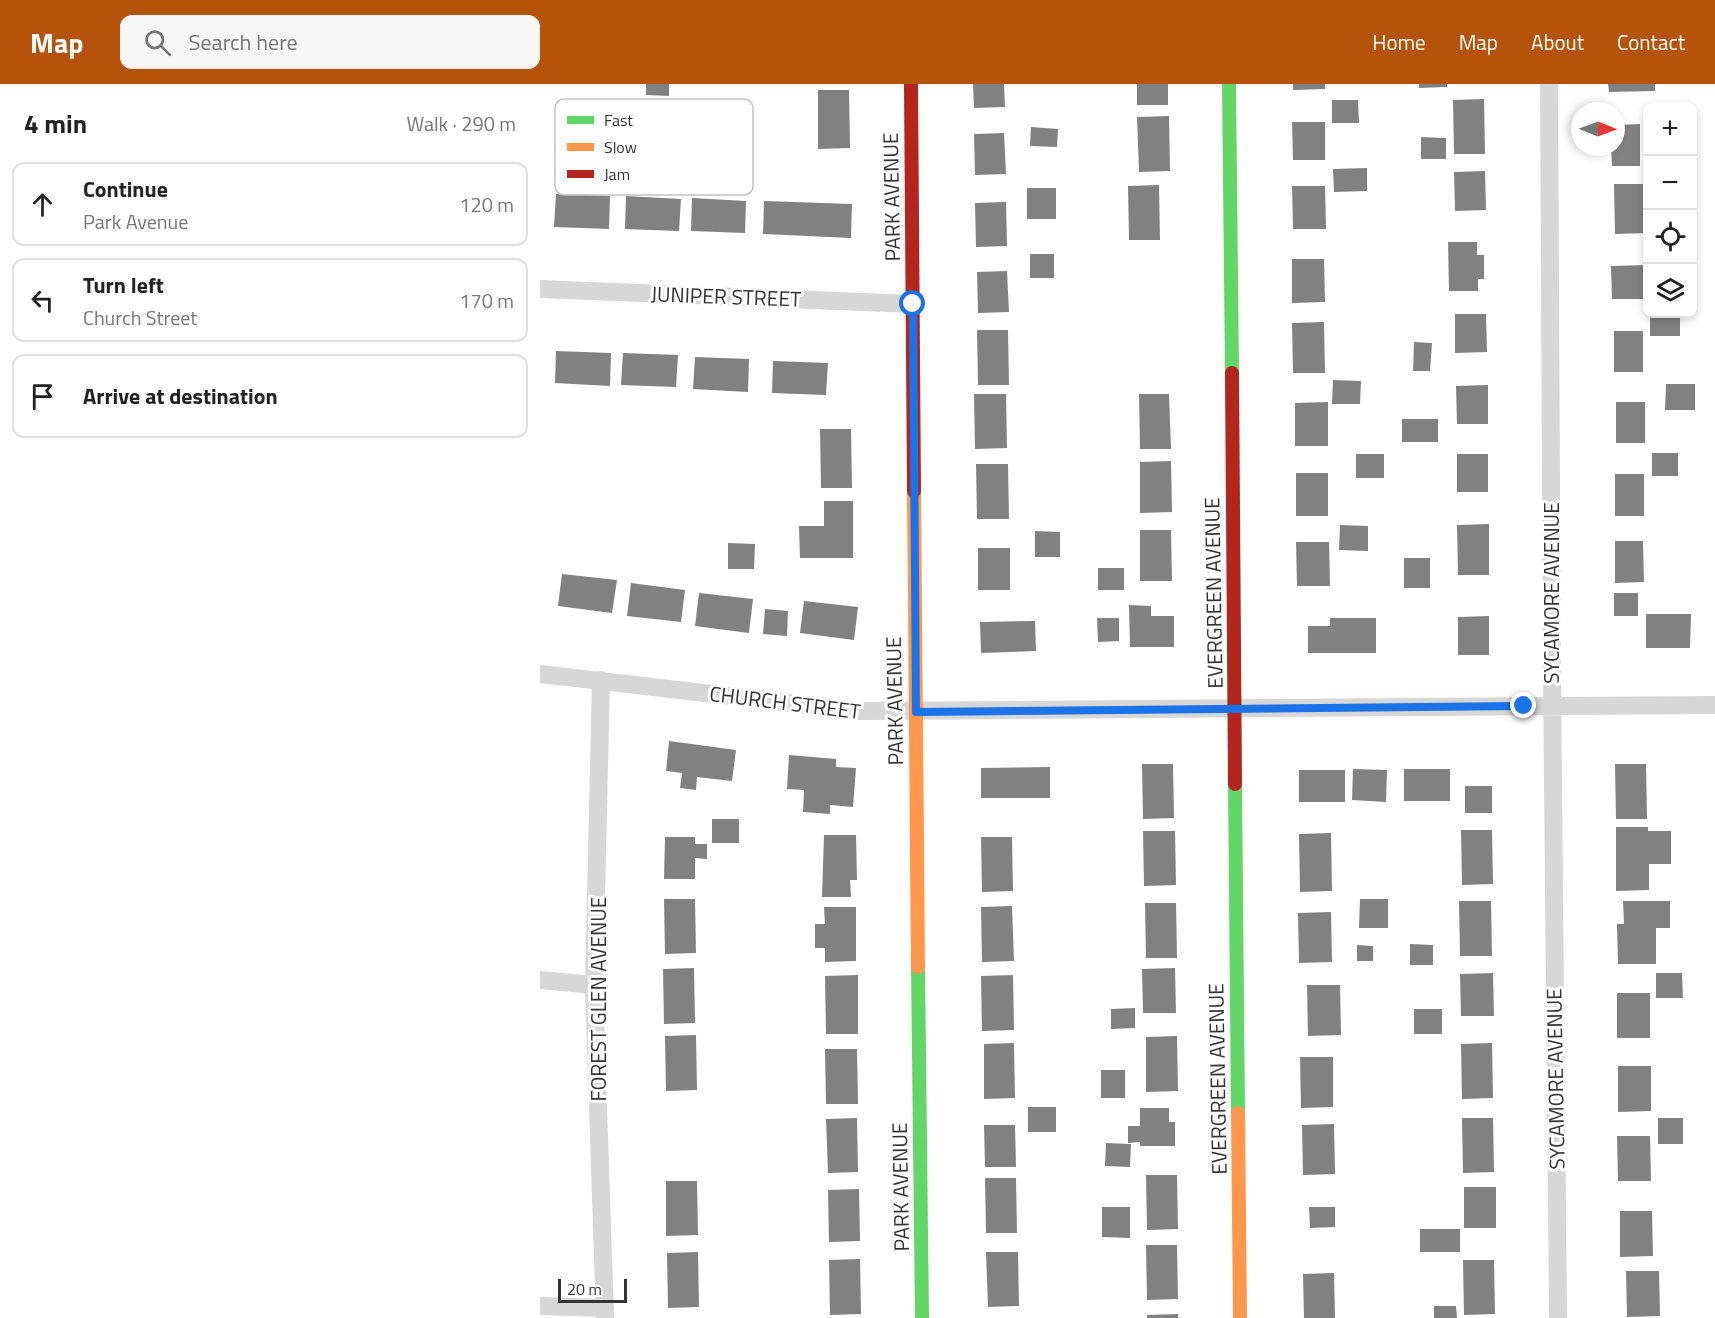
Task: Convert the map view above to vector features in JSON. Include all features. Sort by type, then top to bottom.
[{"type":"street","name":"PARK AVENUE","points":[[911,84],[922,1318]]},
{"type":"street","name":"EVERGREEN AVENUE","points":[[1229,84],[1240,1318]]},
{"type":"street","name":"SYCAMORE AVENUE","points":[[1549,84],[1558,1318]]},
{"type":"street","name":"JUNIPER STREET","points":[[540,289],[913,304]]},
{"type":"street","name":"CHURCH STREET","points":[[540,674],[858,711],[1715,705]]},
{"type":"street","name":"FOREST GLEN AVENUE","points":[[601,680],[594,985],[605,1313]]},
{"type":"street","points":[[540,980],[594,985]]},
{"type":"street","points":[[540,1306],[605,1313]]},
{"type":"building","points":[[646,84],[669,84],[669,96],[646,95]]},
{"type":"building","points":[[973,84],[1004,84],[1005,107],[974,108]]},
{"type":"building","points":[[1137,84],[1168,84],[1168,105],[1137,105]]},
{"type":"building","points":[[1293,84],[1325,84],[1325,89],[1293,90]]},
{"type":"building","points":[[1419,84],[1447,84],[1447,87],[1419,88]]},
{"type":"building","points":[[1608,84],[1655,84],[1655,91],[1609,92]]},
{"type":"building","points":[[818,90],[849,90],[850,148],[818,149]]},
{"type":"building","points":[[1484,99],[1485,154],[1454,154],[1453,100]]},
{"type":"building","points":[[1332,100],[1358,100],[1359,123],[1332,123]]},
{"type":"building","points":[[1169,116],[1170,171],[1139,172],[1137,117]]},
{"type":"building","points":[[1292,122],[1325,122],[1325,160],[1293,160]]},
{"type":"building","points":[[1640,124],[1640,166],[1612,166],[1611,156],[1625,156],[1625,125]]},
{"type":"building","points":[[1031,127],[1058,129],[1057,147],[1030,146]]},
{"type":"building","points":[[1004,133],[1006,174],[975,175],[974,134]]},
{"type":"building","points":[[1421,137],[1446,138],[1446,159],[1421,159]]},
{"type":"building","points":[[1367,168],[1367,191],[1334,192],[1333,169]]},
{"type":"building","points":[[1485,171],[1486,210],[1455,211],[1454,172]]},
{"type":"building","points":[[1614,184],[1643,184],[1643,233],[1615,234]]},
{"type":"building","points":[[1159,185],[1160,240],[1129,240],[1128,186]]},
{"type":"building","points":[[1292,186],[1325,186],[1326,229],[1293,229]]},
{"type":"building","points":[[1027,188],[1056,188],[1056,219],[1027,219]]},
{"type":"building","points":[[556,195],[610,196],[609,229],[554,227]]},
{"type":"building","points":[[626,196],[681,199],[679,231],[625,229]]},
{"type":"building","points":[[692,198],[746,201],[745,233],[691,231]]},
{"type":"building","points":[[764,201],[852,204],[851,238],[763,234]]},
{"type":"building","points":[[1006,202],[1007,246],[976,247],[975,203]]},
{"type":"building","points":[[1448,242],[1477,242],[1477,255],[1484,255],[1484,279],[1478,279],[1478,291],[1449,291]]},
{"type":"building","points":[[1030,254],[1054,254],[1054,278],[1030,278]]},
{"type":"building","points":[[1292,259],[1324,259],[1325,302],[1292,303]]},
{"type":"building","points":[[1643,265],[1643,299],[1612,299],[1611,266]]},
{"type":"building","points":[[1007,271],[1009,312],[978,313],[977,272]]},
{"type":"building","points":[[1455,314],[1486,314],[1487,352],[1455,353]]},
{"type":"building","points":[[1650,318],[1680,318],[1680,336],[1650,336]]},
{"type":"building","points":[[1324,322],[1325,373],[1293,373],[1292,323]]},
{"type":"building","points":[[977,330],[1008,330],[1009,385],[978,385]]},
{"type":"building","points":[[1614,331],[1643,331],[1643,372],[1614,372]]},
{"type":"building","points":[[1414,342],[1432,343],[1430,371],[1413,371]]},
{"type":"building","points":[[556,351],[611,353],[610,386],[555,383]]},
{"type":"building","points":[[623,353],[678,355],[676,387],[621,385]]},
{"type":"building","points":[[695,357],[749,359],[748,392],[693,389]]},
{"type":"building","points":[[773,361],[828,363],[826,395],[772,393]]},
{"type":"building","points":[[1333,380],[1361,381],[1360,404],[1332,404]]},
{"type":"building","points":[[1666,384],[1695,384],[1695,410],[1665,410]]},
{"type":"building","points":[[1488,385],[1488,424],[1457,424],[1456,386]]},
{"type":"building","points":[[974,394],[1006,394],[1007,448],[975,449]]},
{"type":"building","points":[[1139,394],[1169,394],[1171,449],[1140,449]]},
{"type":"building","points":[[1328,402],[1328,446],[1295,446],[1295,403]]},
{"type":"building","points":[[1616,402],[1645,402],[1645,443],[1616,443]]},
{"type":"building","points":[[1402,419],[1438,419],[1438,442],[1402,442]]},
{"type":"building","points":[[820,429],[851,429],[852,488],[821,488]]},
{"type":"building","points":[[1652,453],[1678,453],[1678,476],[1652,476]]},
{"type":"building","points":[[1356,454],[1384,454],[1384,478],[1356,478]]},
{"type":"building","points":[[1457,454],[1488,454],[1488,492],[1457,492]]},
{"type":"building","points":[[1171,461],[1172,512],[1140,513],[1140,462]]},
{"type":"building","points":[[976,464],[1008,464],[1009,519],[977,519]]},
{"type":"building","points":[[1296,473],[1328,473],[1328,516],[1296,516]]},
{"type":"building","points":[[1615,474],[1644,474],[1644,516],[1615,516]]},
{"type":"building","points":[[824,501],[853,501],[853,558],[800,558],[799,526],[824,526]]},
{"type":"building","points":[[1489,524],[1489,575],[1458,575],[1457,525]]},
{"type":"building","points":[[1340,525],[1368,526],[1368,551],[1339,550]]},
{"type":"building","points":[[1140,530],[1171,530],[1172,581],[1140,581]]},
{"type":"building","points":[[1035,531],[1060,532],[1060,557],[1035,557]]},
{"type":"building","points":[[1615,541],[1643,541],[1644,582],[1615,583]]},
{"type":"building","points":[[1296,542],[1329,542],[1330,586],[1297,586]]},
{"type":"building","points":[[728,543],[755,544],[754,569],[728,569]]},
{"type":"building","points":[[978,548],[1010,548],[1010,590],[978,590]]},
{"type":"building","points":[[1404,558],[1430,558],[1430,588],[1404,588]]},
{"type":"building","points":[[1098,568],[1124,568],[1124,590],[1098,590]]},
{"type":"building","points":[[562,574],[617,580],[612,613],[558,606]]},
{"type":"building","points":[[631,583],[685,590],[681,622],[627,616]]},
{"type":"building","points":[[699,593],[753,599],[749,633],[695,626]]},
{"type":"building","points":[[1614,593],[1638,593],[1638,616],[1614,616]]},
{"type":"building","points":[[804,601],[858,607],[854,640],[800,633]]},
{"type":"building","points":[[1129,605],[1151,606],[1151,616],[1174,616],[1174,647],[1130,647]]},
{"type":"building","points":[[765,609],[788,611],[787,636],[763,634]]},
{"type":"building","points":[[1646,614],[1691,614],[1690,648],[1646,648]]},
{"type":"building","points":[[1489,616],[1489,655],[1458,655],[1458,617]]},
{"type":"building","points":[[1097,618],[1119,618],[1119,641],[1098,642]]},
{"type":"building","points":[[1330,618],[1376,618],[1376,653],[1308,653],[1308,626],[1330,626]]},
{"type":"building","points":[[1035,621],[1036,651],[981,653],[980,622]]},
{"type":"building","points":[[669,741],[736,750],[732,781],[697,777],[696,790],[680,788],[682,773],[666,771]]},
{"type":"building","points":[[789,755],[836,759],[836,767],[856,768],[853,807],[830,805],[830,814],[803,812],[804,790],[787,789]]},
{"type":"building","points":[[1142,764],[1173,764],[1174,818],[1143,819]]},
{"type":"building","points":[[1615,764],[1646,764],[1647,819],[1616,819]]},
{"type":"building","points":[[1050,767],[1050,798],[981,798],[981,768]]},
{"type":"building","points":[[1353,769],[1387,770],[1386,802],[1352,800]]},
{"type":"building","points":[[1404,769],[1450,769],[1450,801],[1404,801]]},
{"type":"building","points":[[1299,770],[1345,770],[1345,802],[1299,802]]},
{"type":"building","points":[[1465,786],[1492,786],[1492,813],[1465,813]]},
{"type":"building","points":[[712,819],[739,819],[739,843],[712,843]]},
{"type":"building","points":[[1616,827],[1648,827],[1648,831],[1671,831],[1671,864],[1649,864],[1649,890],[1616,891]]},
{"type":"building","points":[[1461,830],[1492,830],[1493,884],[1462,885]]},
{"type":"building","points":[[1143,831],[1175,831],[1176,885],[1144,886]]},
{"type":"building","points":[[1331,833],[1332,891],[1300,892],[1299,834]]},
{"type":"building","points":[[824,835],[856,835],[857,880],[850,880],[851,897],[822,897]]},
{"type":"building","points":[[665,837],[695,837],[695,844],[707,844],[707,859],[695,858],[695,879],[664,879]]},
{"type":"building","points":[[981,837],[1012,837],[1013,891],[982,892]]},
{"type":"building","points":[[664,899],[695,899],[696,953],[665,954]]},
{"type":"building","points":[[1360,899],[1388,899],[1388,928],[1359,928]]},
{"type":"building","points":[[1459,901],[1491,901],[1492,956],[1460,956]]},
{"type":"building","points":[[1623,901],[1670,901],[1670,928],[1656,928],[1656,964],[1618,964],[1617,924],[1624,924]]},
{"type":"building","points":[[1145,903],[1176,903],[1177,958],[1146,958]]},
{"type":"building","points":[[1012,906],[1014,961],[982,962],[981,907]]},
{"type":"building","points":[[824,907],[856,907],[856,961],[825,962],[825,948],[815,948],[815,924],[825,924]]},
{"type":"building","points":[[1331,912],[1332,962],[1299,963],[1298,913]]},
{"type":"building","points":[[1410,944],[1433,945],[1433,965],[1410,965]]},
{"type":"building","points":[[1357,945],[1373,946],[1373,961],[1357,961]]},
{"type":"building","points":[[694,968],[695,1023],[664,1024],[663,969]]},
{"type":"building","points":[[1175,968],[1176,1013],[1143,1013],[1142,969]]},
{"type":"building","points":[[1493,973],[1494,1016],[1461,1016],[1460,974]]},
{"type":"building","points":[[1656,973],[1682,973],[1683,998],[1656,998]]},
{"type":"building","points":[[858,975],[858,1034],[826,1034],[825,976]]},
{"type":"building","points":[[1013,975],[1014,1030],[982,1031],[981,976]]},
{"type":"building","points":[[1307,985],[1340,985],[1341,1035],[1308,1036]]},
{"type":"building","points":[[1617,993],[1650,993],[1650,1038],[1617,1038]]},
{"type":"building","points":[[1135,1008],[1135,1028],[1111,1029],[1111,1009]]},
{"type":"building","points":[[1414,1009],[1442,1009],[1442,1034],[1414,1034]]},
{"type":"building","points":[[696,1035],[697,1090],[666,1091],[665,1036]]},
{"type":"building","points":[[1177,1036],[1178,1091],[1146,1092],[1146,1037]]},
{"type":"building","points":[[1014,1043],[1015,1098],[984,1099],[984,1044]]},
{"type":"building","points":[[1492,1043],[1493,1098],[1462,1099],[1461,1044]]},
{"type":"building","points":[[825,1049],[857,1049],[858,1104],[826,1104]]},
{"type":"building","points":[[1300,1057],[1333,1057],[1333,1107],[1301,1108]]},
{"type":"building","points":[[1618,1066],[1651,1066],[1651,1111],[1618,1112]]},
{"type":"building","points":[[1101,1070],[1125,1070],[1125,1098],[1101,1098]]},
{"type":"building","points":[[1028,1107],[1056,1107],[1056,1132],[1028,1132]]},
{"type":"building","points":[[1140,1108],[1169,1108],[1169,1122],[1175,1122],[1175,1146],[1140,1146],[1140,1142],[1128,1143],[1128,1126],[1140,1126]]},
{"type":"building","points":[[857,1118],[858,1172],[828,1173],[826,1119]]},
{"type":"building","points":[[1462,1118],[1493,1118],[1494,1172],[1463,1173]]},
{"type":"building","points":[[1658,1118],[1683,1118],[1683,1144],[1658,1144]]},
{"type":"building","points":[[1334,1124],[1335,1174],[1303,1175],[1302,1125]]},
{"type":"building","points":[[984,1125],[1015,1125],[1016,1167],[985,1167]]},
{"type":"building","points":[[1617,1136],[1650,1136],[1651,1181],[1618,1181]]},
{"type":"building","points":[[1106,1143],[1131,1144],[1130,1167],[1105,1166]]},
{"type":"building","points":[[1146,1175],[1177,1175],[1178,1229],[1147,1230]]},
{"type":"building","points":[[985,1178],[1016,1178],[1017,1233],[986,1233]]},
{"type":"building","points":[[666,1181],[697,1181],[698,1235],[666,1236]]},
{"type":"building","points":[[1464,1187],[1496,1187],[1496,1228],[1464,1228]]},
{"type":"building","points":[[859,1189],[860,1241],[829,1242],[828,1190]]},
{"type":"building","points":[[1102,1207],[1130,1207],[1130,1238],[1102,1237]]},
{"type":"building","points":[[1309,1207],[1335,1207],[1335,1227],[1310,1228]]},
{"type":"building","points":[[1620,1211],[1652,1211],[1653,1256],[1620,1257]]},
{"type":"building","points":[[1420,1229],[1460,1229],[1460,1252],[1420,1252]]},
{"type":"building","points":[[1146,1245],[1177,1245],[1178,1299],[1147,1300]]},
{"type":"building","points":[[698,1252],[699,1307],[668,1308],[667,1253]]},
{"type":"building","points":[[986,1252],[1018,1252],[1019,1306],[988,1307]]},
{"type":"building","points":[[860,1259],[861,1314],[830,1315],[829,1260]]},
{"type":"building","points":[[1463,1260],[1494,1260],[1495,1314],[1464,1315]]},
{"type":"building","points":[[1626,1271],[1659,1271],[1660,1316],[1627,1317]]},
{"type":"building","points":[[1334,1273],[1335,1318],[1304,1318],[1303,1274]]},
{"type":"building","points":[[1434,1306],[1456,1306],[1457,1318],[1434,1318]]},
{"type":"building","points":[[1178,1314],[1178,1318],[1147,1318],[1147,1315]]},
{"type":"traffic: fast","points":[[1229,84],[1232,373]]},
{"type":"traffic: fast","points":[[1235,784],[1238,1113]]},
{"type":"traffic: fast","points":[[918,967],[922,1318]]},
{"type":"traffic: slow","points":[[914,491],[918,967]]},
{"type":"traffic: slow","points":[[1238,1113],[1240,1318]]},
{"type":"traffic: jam","points":[[911,84],[914,491]]},
{"type":"traffic: jam","points":[[1232,373],[1235,784]]},
{"type":"route","points":[[913,304],[916,712],[1524,706]]}]
